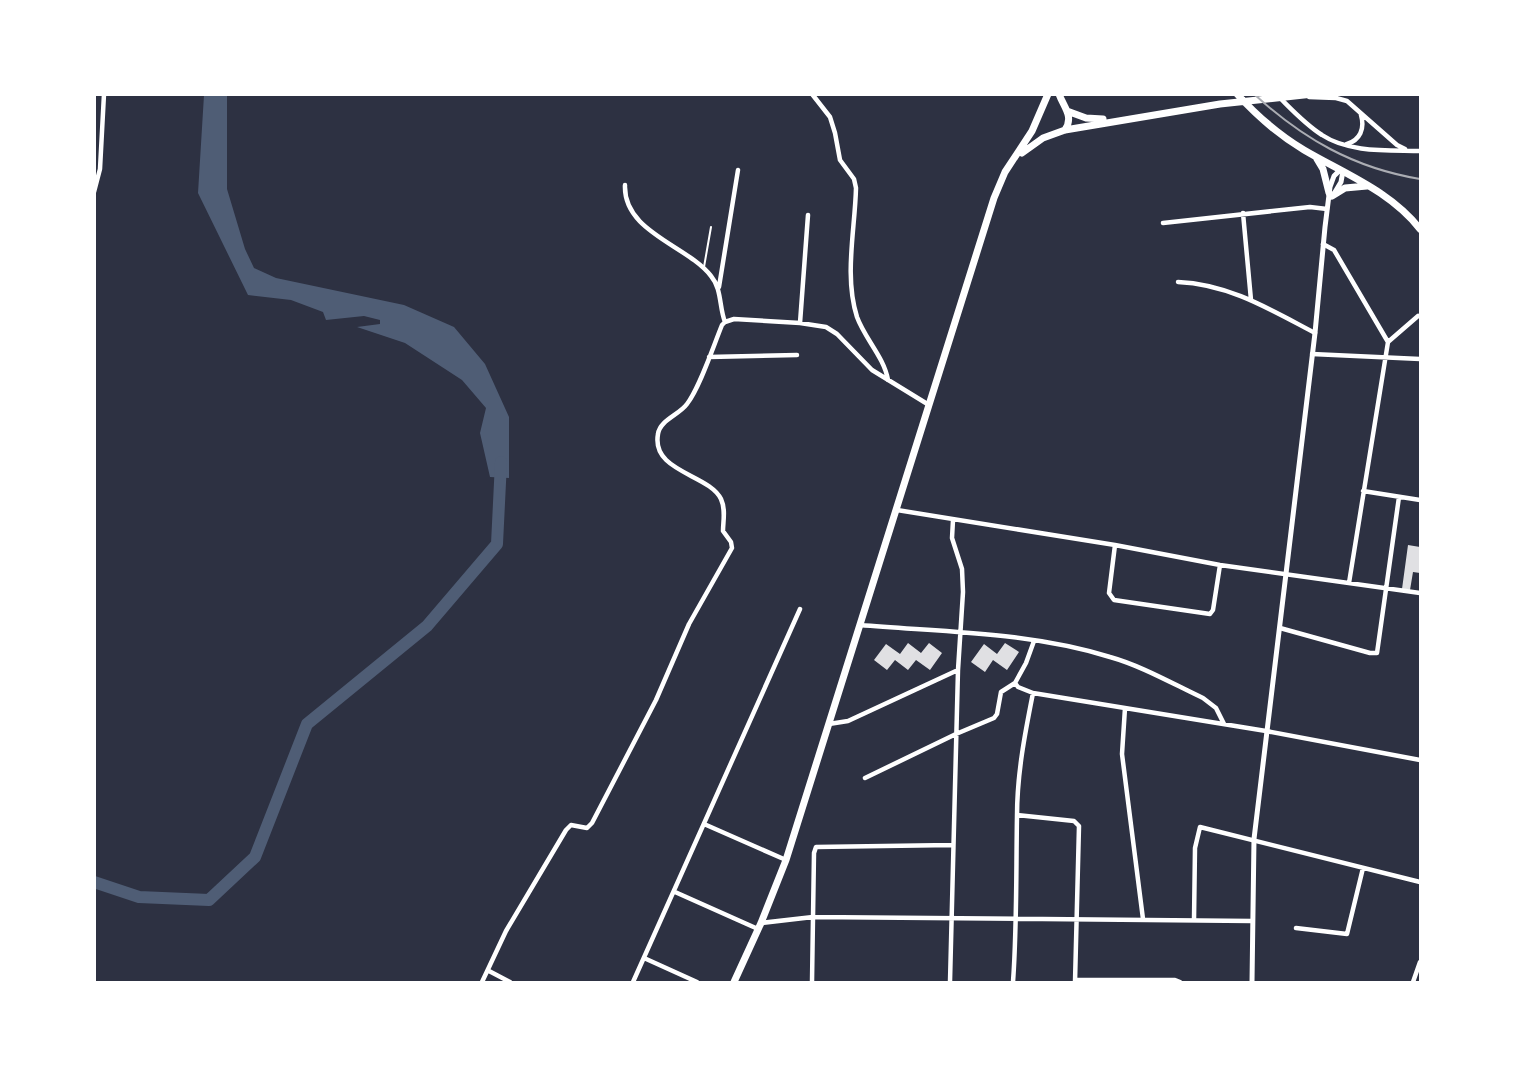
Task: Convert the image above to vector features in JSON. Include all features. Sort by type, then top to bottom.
[{"type":"main road","points":[[734,982],[786,860],[986,223],[1005,172],[1029,137],[1048,94]]},
{"type":"main road","points":[[1059,94],[1069,121],[1065,130]]},
{"type":"main road","points":[[1237,94],[1280,133],[1400,206],[1420,229]]},
{"type":"main road","points":[[986,223],[1005,180],[1021,154],[1052,134],[1220,104],[1309,96]]},
{"type":"main road","points":[[1044,106],[1054,103],[1092,119],[1121,120]]},
{"type":"main road","points":[[1038,118],[1043,130],[1052,134]]},
{"type":"main road","points":[[1314,155],[1323,169],[1330,196],[1345,188],[1368,186]]},
{"type":"street","points":[[94,192],[100,169],[104,94]]},
{"type":"street","points":[[812,94],[830,117],[840,160],[854,179],[856,188],[851,258],[853,297],[860,326],[884,368],[888,381]]},
{"type":"street","points":[[1277,94],[1316,131],[1342,144],[1420,151]]},
{"type":"street","points":[[1344,94],[1398,145],[1409,151]]},
{"type":"street","points":[[1309,96],[1340,99],[1356,108],[1362,118],[1362,130],[1354,141],[1342,144]]},
{"type":"street","points":[[719,291],[738,170]]},
{"type":"street","points":[[1252,982],[1254,839],[1315,334],[1327,209],[1330,196],[1341,182],[1341,171]]},
{"type":"street","points":[[482,982],[506,931],[566,830],[571,825],[587,828],[592,823],[656,700],[689,624],[733,544],[723,531],[725,515],[721,499],[713,490],[668,461],[657,441],[662,424],[680,412],[690,399],[725,322],[717,284],[704,268],[684,251],[666,243],[648,229],[626,200],[625,185]]},
{"type":"street","points":[[1163,223],[1310,207],[1327,209]]},
{"type":"street","points":[[1243,213],[1251,300]]},
{"type":"street","points":[[800,323],[808,215]]},
{"type":"street","points":[[1323,244],[1334,250],[1388,342]]},
{"type":"street","points":[[1178,282],[1205,284],[1251,300],[1315,334]]},
{"type":"street","points":[[1349,583],[1388,342],[1419,315]]},
{"type":"street","points":[[725,322],[734,319],[800,323],[830,330],[872,370],[929,406]]},
{"type":"street","points":[[1312,354],[1420,359]]},
{"type":"street","points":[[709,356],[797,355]]},
{"type":"street","points":[[1363,491],[1420,500]]},
{"type":"street","points":[[1280,628],[1377,653],[1399,497]]},
{"type":"street","points":[[897,510],[1220,565],[1420,593]]},
{"type":"street","points":[[950,982],[952,845],[963,578],[952,538],[953,520]]},
{"type":"street","points":[[1115,545],[1109,593],[1109,597],[1114,600],[1208,615],[1212,613],[1220,565]]},
{"type":"street","points":[[633,982],[800,609]]},
{"type":"street","points":[[860,625],[1034,641],[1095,652],[1122,661],[1203,698],[1216,708],[1224,724]]},
{"type":"street","points":[[864,778],[994,718],[1001,692],[1015,682],[1034,641]]},
{"type":"street","points":[[829,724],[848,721],[958,670]]},
{"type":"street","points":[[1015,682],[1021,689],[1033,693],[1266,731],[1420,760]]},
{"type":"street","points":[[1013,982],[1018,920],[1017,815],[1022,756],[1033,693]]},
{"type":"street","points":[[1125,708],[1122,754],[1143,919]]},
{"type":"street","points":[[1017,815],[1074,821],[1079,826],[1075,981],[1180,982]]},
{"type":"street","points":[[704,824],[786,860]]},
{"type":"street","points":[[1194,920],[1195,855],[1200,827],[1420,882]]},
{"type":"street","points":[[812,982],[816,847],[952,845]]},
{"type":"street","points":[[1296,928],[1346,935],[1363,868]]},
{"type":"street","points":[[675,892],[760,926],[813,917],[1252,921]]},
{"type":"street","points":[[644,958],[698,982]]},
{"type":"street","points":[[1413,982],[1420,963]]},
{"type":"street","points":[[489,971],[510,982]]},
{"type":"lane","points":[[704,268],[711,227]]},
{"type":"water","points":[[204,95],[227,95],[227,189],[245,249],[254,268],[276,278],[404,305],[454,327],[485,364],[509,417],[509,478],[490,477],[480,433],[486,408],[462,380],[405,343],[357,327],[380,324],[380,320],[364,316],[326,320],[323,312],[291,300],[248,295],[198,193]]},
{"type":"building","points":[[1408,545],[1420,547],[1420,573],[1413,572],[1410,590],[1402,589]]},
{"type":"building","points":[[908,643],[921,653],[929,643],[942,653],[930,670],[916,660],[908,670],[895,660],[887,670],[874,660],[886,644],[900,654]]},
{"type":"building","points":[[1005,643],[1019,652],[1007,670],[993,660],[985,672],[971,662],[984,644],[997,654]]},
{"type":"waterway","points":[[94,882],[139,897],[209,900],[255,857],[307,724],[427,626],[497,544],[501,462]]},
{"type":"railway","points":[[1254,94],[1291,125],[1331,149],[1373,167],[1420,179]]}]
